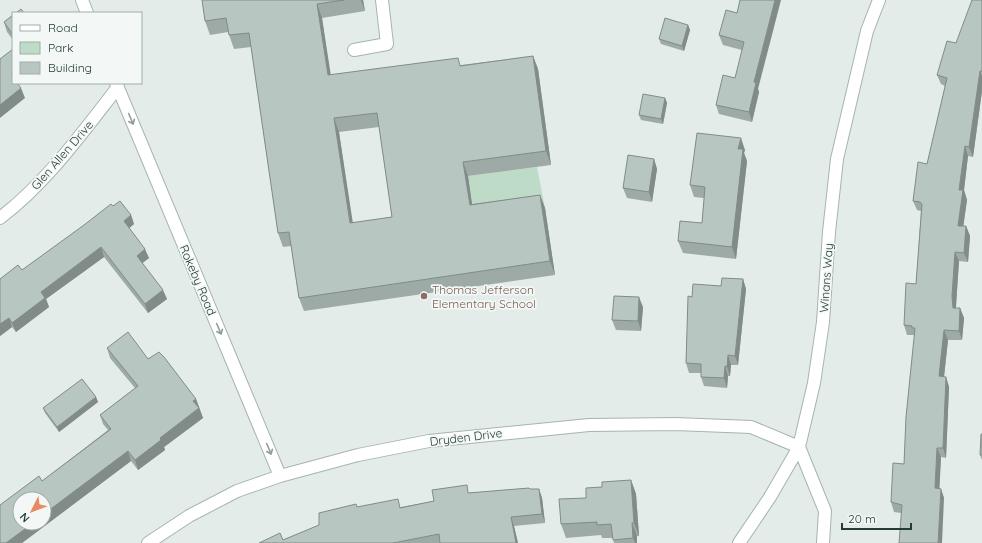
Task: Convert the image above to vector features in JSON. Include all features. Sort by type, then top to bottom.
[{"type":"street","points":[[82,0],[87,12]]},
{"type":"street","points":[[354,50],[387,44],[382,0]]},
{"type":"street","name":"Winans Way","points":[[739,543],[770,498],[799,447],[814,383],[823,322],[829,232],[837,159],[867,31],[879,0]]},
{"type":"street","name":"Glen Allen Drive","points":[[0,218],[33,189],[69,150],[117,85]]},
{"type":"street","name":"Rokeby Road","points":[[117,85],[280,476]]},
{"type":"street","name":"Dryden Drive","points":[[148,543],[196,512],[237,491],[280,476],[358,455],[429,441],[589,425],[676,424],[751,427],[799,447]]},
{"type":"street","points":[[799,447],[825,510],[823,543]]},
{"type":"green space","points":[[537,167],[545,208],[474,218],[468,176]]},
{"type":"building","points":[[202,0],[344,0],[317,4],[328,75],[458,58],[460,66],[533,56],[546,151],[463,162],[470,205],[540,195],[550,261],[299,298],[289,232],[278,233],[249,33],[229,35],[226,18],[205,21]],"holes":[[[377,113],[392,217],[350,223],[334,118]]]},
{"type":"building","points":[[740,0],[775,0],[754,82],[756,83],[749,112],[716,105],[723,75],[735,78],[744,42],[719,35],[726,10],[737,13]]},
{"type":"building","points":[[972,0],[982,0],[982,71],[980,71],[969,147],[965,146],[959,190],[963,190],[958,226],[966,226],[964,253],[955,252],[952,296],[953,308],[960,308],[959,331],[944,330],[939,376],[946,377],[943,448],[937,448],[935,488],[941,489],[938,543],[899,543],[902,505],[891,502],[893,463],[904,464],[906,417],[915,328],[904,325],[906,283],[916,284],[922,204],[920,202],[913,201],[918,162],[927,164],[947,78],[937,75],[947,41],[956,43]]},
{"type":"building","points":[[12,16],[12,34],[4,22]]},
{"type":"building","points":[[665,18],[688,25],[682,46],[659,39]]},
{"type":"building","points":[[12,50],[12,84],[18,84],[21,88],[0,105],[0,59]]},
{"type":"building","points":[[643,94],[665,98],[661,119],[639,115]]},
{"type":"building","points":[[697,133],[741,138],[738,149],[743,149],[732,247],[678,241],[680,221],[702,223],[705,187],[690,185]]},
{"type":"building","points":[[628,155],[654,159],[649,192],[623,188]]},
{"type":"building","points":[[120,201],[131,215],[124,221],[145,249],[137,256],[163,290],[145,304],[101,247],[41,292],[45,298],[12,323],[9,318],[0,324],[0,279],[18,265],[22,270],[111,204],[113,206]]},
{"type":"building","points":[[722,278],[743,279],[735,356],[728,355],[724,378],[701,377],[701,364],[686,363],[688,296],[692,297],[693,284],[721,286]]},
{"type":"building","points":[[614,296],[639,297],[638,321],[612,320]]},
{"type":"building","points":[[128,332],[148,359],[159,352],[196,399],[193,401],[199,408],[160,438],[161,440],[135,460],[128,451],[52,508],[52,491],[19,491],[39,476],[42,481],[111,429],[100,415],[138,386],[107,348]]},
{"type":"building","points":[[82,379],[96,397],[57,427],[43,408]]},
{"type":"building","points":[[981,434],[982,455],[980,455]]},
{"type":"building","points":[[631,480],[634,523],[632,523],[633,538],[613,540],[611,524],[597,525],[597,522],[561,524],[559,499],[586,498],[586,488],[602,487],[602,482]]},
{"type":"building","points":[[467,485],[468,493],[529,488],[539,489],[542,514],[511,517],[516,543],[440,543],[439,534],[393,543],[259,543],[280,533],[283,540],[319,525],[319,513],[356,504],[357,507],[398,499],[400,508],[434,501],[432,490]]},
{"type":"building","points":[[12,496],[12,531],[22,531],[6,543],[0,543],[0,505]]},
{"type":"place","name":"Thomas Jefferson Elementary School","points":[[424,296]]}]
